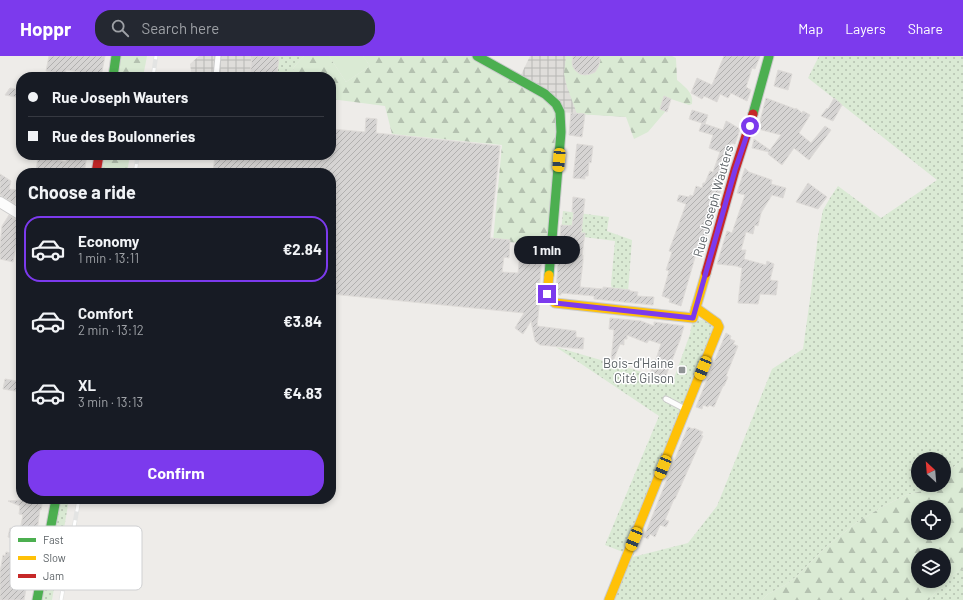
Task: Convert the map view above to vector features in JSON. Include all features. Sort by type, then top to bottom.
[{"type":"street","points":[[114,72],[116,56]]},
{"type":"street","name":"Rue Joseph Wauters","points":[[477,56],[545,94],[556,104],[560,112],[561,132],[547,294],[555,303],[693,318],[735,170],[750,126],[769,56]]},
{"type":"street","points":[[0,202],[16,212]]},
{"type":"street","points":[[609,600],[719,327],[717,323],[696,308]]},
{"type":"street","points":[[51,526],[55,504]]},
{"type":"street","points":[[37,600],[39,590]]},
{"type":"lane","points":[[216,72],[218,56]]},
{"type":"lane","points":[[666,399],[686,409]]},
{"type":"shaded area","points":[[199,56],[267,56],[265,72],[191,72],[190,64]]},
{"type":"shaded area","points":[[530,56],[611,56],[626,117],[560,112],[519,79]]},
{"type":"green space","points":[[116,56],[147,56],[144,72],[114,72]]},
{"type":"green space","points":[[267,56],[304,56],[294,67],[293,72],[265,72]]},
{"type":"green space","points":[[304,56],[329,56],[346,82],[370,66],[363,56],[477,56],[556,104],[551,245],[493,241],[502,145],[392,134],[385,106],[336,100],[336,72],[293,72],[294,67]]},
{"type":"green space","points":[[329,56],[363,56],[370,66],[346,82]]},
{"type":"green space","points":[[566,56],[672,56],[676,58],[677,80],[690,93],[692,97],[692,104],[689,105],[668,98],[665,112],[648,132],[634,139],[626,117],[577,114],[564,74]]},
{"type":"green space","points":[[819,56],[963,56],[963,460],[951,469],[951,452],[911,452],[911,492],[918,492],[906,495],[882,507],[856,523],[826,547],[797,576],[785,585],[768,594],[762,600],[609,600],[628,554],[605,545],[659,416],[556,347],[673,381],[690,334],[693,318],[717,323],[633,557],[688,543],[717,506],[772,369],[803,349],[818,236],[823,210],[838,186],[881,218],[937,180],[808,78]]},
{"type":"green space","points":[[98,160],[129,160],[128,168],[97,168]]},
{"type":"green space","points":[[563,211],[609,217],[607,231],[632,240],[628,292],[612,290],[611,284],[615,241],[561,234]]},
{"type":"green space","points":[[963,460],[963,569],[951,576],[951,548],[911,548],[911,588],[939,588],[929,600],[762,600],[768,594],[785,585],[797,576],[826,547],[856,523],[882,507],[906,495],[918,492],[951,492],[951,469]]},
{"type":"green space","points":[[55,504],[68,504],[64,526],[51,526]]},
{"type":"green space","points":[[963,569],[963,600],[929,600],[939,588],[951,588],[951,576]]},
{"type":"green space","points":[[39,590],[54,590],[52,600],[37,600]]},
{"type":"building","points":[[49,56],[105,56],[102,72],[80,72],[66,70],[66,72],[46,71]]},
{"type":"building","points":[[252,56],[279,57],[277,72],[250,72]]},
{"type":"building","points":[[573,56],[599,56],[600,61],[595,72],[585,75],[580,74],[573,67]]},
{"type":"building","points":[[724,56],[760,56],[755,69],[752,68],[746,87],[751,90],[747,101],[731,93],[728,98],[720,94],[717,102],[704,96],[702,99],[691,93],[697,78],[712,85]]},
{"type":"building","points":[[778,70],[792,74],[788,90],[774,86]]},
{"type":"building","points":[[10,88],[16,89],[16,97],[5,95]]},
{"type":"building","points":[[664,96],[671,99],[667,112],[660,109]]},
{"type":"building","points":[[766,98],[795,109],[796,108],[802,113],[803,111],[810,115],[799,133],[811,143],[825,126],[831,130],[809,160],[794,148],[782,165],[768,154],[769,152],[752,148],[754,139],[770,150],[781,135],[758,129]]},
{"type":"building","points":[[834,98],[842,105],[833,121],[821,116],[827,108],[828,109]]},
{"type":"building","points":[[692,110],[708,115],[705,124],[689,119]]},
{"type":"building","points":[[571,113],[585,114],[582,137],[569,135]]},
{"type":"building","points":[[366,118],[377,119],[376,133],[500,146],[490,238],[510,240],[509,258],[504,257],[502,272],[518,273],[520,253],[526,253],[527,242],[543,242],[537,326],[576,331],[576,337],[584,338],[583,349],[540,345],[535,341],[531,321],[523,334],[515,328],[524,313],[336,294],[336,168],[214,168],[214,160],[336,160],[336,129],[365,132]]},
{"type":"building","points":[[726,121],[740,129],[735,144],[731,143],[723,167],[727,168],[715,210],[700,255],[696,254],[681,306],[669,302],[670,299],[662,296],[669,271],[666,270],[672,252],[669,251],[686,204],[677,201],[679,195],[689,197],[690,195],[693,196],[696,186],[702,188],[703,183],[705,183],[710,171],[713,172],[720,152],[709,148],[713,135],[699,131],[702,123],[723,130]]},
{"type":"building","points":[[577,144],[593,146],[591,163],[589,162],[588,176],[585,176],[585,179],[573,178]]},
{"type":"building","points":[[37,160],[58,160],[66,162],[66,160],[86,160],[85,168],[37,168]]},
{"type":"building","points":[[745,168],[749,172],[772,180],[771,184],[786,188],[783,198],[772,195],[761,213],[758,226],[755,225],[753,234],[746,232],[741,250],[746,250],[744,259],[766,265],[767,261],[774,264],[770,280],[778,281],[776,295],[760,294],[758,304],[738,303],[742,268],[717,264],[727,231],[732,233],[745,195],[737,193]]},
{"type":"building","points":[[0,174],[11,181],[9,189],[16,190],[15,204],[0,195]]},
{"type":"building","points":[[808,183],[827,197],[818,209],[796,202]]},
{"type":"building","points":[[573,197],[585,199],[581,233],[585,233],[580,287],[603,289],[603,287],[630,290],[638,292],[637,296],[654,297],[653,305],[594,299],[594,296],[561,293],[561,295],[559,295],[556,291],[561,225],[572,226],[574,212],[572,212]]},
{"type":"building","points":[[9,215],[16,220],[16,246],[13,262],[0,259],[2,226]]},
{"type":"building","points":[[610,318],[641,321],[654,326],[654,322],[684,326],[665,378],[651,372],[651,368],[655,362],[661,344],[649,340],[647,343],[627,335],[627,339],[624,339],[624,345],[620,344],[613,361],[611,361],[614,330],[609,329]]},
{"type":"building","points":[[726,333],[731,336],[730,339],[735,341],[733,344],[738,346],[726,376],[728,377],[714,407],[703,405],[702,409],[696,407]]},
{"type":"building","points":[[5,379],[16,381],[16,391],[3,389]]},
{"type":"building","points":[[688,427],[703,432],[701,435],[703,436],[665,520],[669,521],[666,527],[660,525],[655,537],[650,534],[648,539],[644,537]]},
{"type":"building","points":[[16,500],[16,504],[42,504],[38,526],[21,526],[23,515],[19,514],[20,506],[8,501]]},
{"type":"building","points":[[6,552],[10,553],[10,590],[26,590],[24,600],[0,600],[0,572],[3,555],[5,556]]},
{"type":"railway","points":[[154,72],[156,56]]},
{"type":"railway","points":[[136,168],[137,160]]},
{"type":"railway","points":[[74,526],[78,504]]},
{"type":"railway","points":[[61,600],[63,590]]},
{"type":"traffic: fast","points":[[114,72],[116,56]]},
{"type":"traffic: fast","points":[[477,56],[545,94],[556,104],[560,112],[561,132],[549,275]]},
{"type":"traffic: fast","points":[[753,114],[769,56]]},
{"type":"traffic: fast","points":[[51,526],[55,504]]},
{"type":"traffic: fast","points":[[37,600],[39,590]]},
{"type":"traffic: slow","points":[[549,275],[547,294],[555,303],[693,318],[706,273]]},
{"type":"traffic: slow","points":[[609,600],[719,327],[717,323],[696,308]]},
{"type":"traffic: jam","points":[[706,273],[735,170],[753,114]]},
{"type":"traffic: jam","points":[[97,168],[98,160]]},
{"type":"place","name":"Bois-d'Haine Cité Gilson","points":[[682,370]]},
{"type":"route","points":[[547,294],[555,303],[693,318],[735,170],[750,126]]}]
